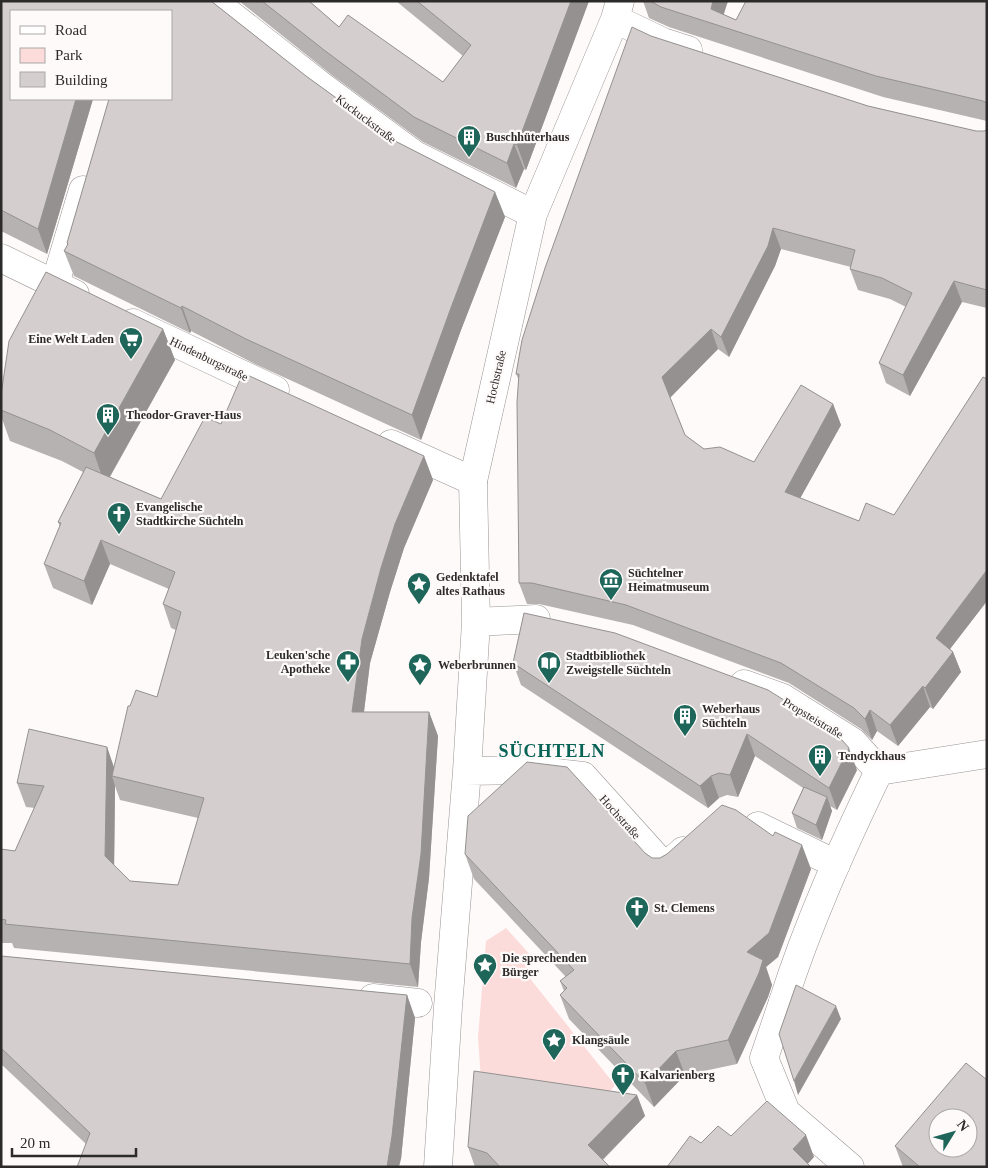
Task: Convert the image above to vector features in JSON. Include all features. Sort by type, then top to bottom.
[{"type":"street","name":"Kuckuckstraße","points":[[213,1],[415,156],[533,214]]},
{"type":"street","name":"Hochstraße","points":[[438,1167],[476,622],[473,481],[533,214],[618,10]]},
{"type":"street","points":[[618,10],[664,42],[710,57]]},
{"type":"street","points":[[55,284],[90,163]]},
{"type":"street","name":"Hindenburgstraße","points":[[1,258],[294,399]]},
{"type":"street","points":[[366,432],[473,481]]},
{"type":"street","points":[[476,622],[536,619],[564,625]]},
{"type":"street","name":"Propsteistraße","points":[[719,674],[783,698],[853,742],[879,771]]},
{"type":"street","points":[[850,1167],[786,1112],[764,1058],[790,980],[836,864],[879,771],[987,754]]},
{"type":"street","name":"Hochstraße","points":[[467,771],[529,770],[583,776],[665,867],[700,835]]},
{"type":"street","points":[[747,820],[836,864]]},
{"type":"street","points":[[348,996],[448,1007]]},
{"type":"green space","points":[[506,928],[534,959],[524,971],[615,1085],[606,1097],[481,1080],[478,1037],[486,941]]},
{"type":"building","points":[[1,1],[211,1],[306,76],[397,142],[495,192],[412,415],[246,339],[182,306],[181,308],[64,251],[68,244],[109,100],[172,100],[172,10],[10,10],[10,100],[76,100],[38,229],[1,210]]},
{"type":"building","points":[[262,1],[309,1],[339,27],[348,15],[443,82],[471,45],[417,1],[571,1],[517,145],[514,144],[507,163],[414,117]]},
{"type":"building","points":[[650,1],[713,1],[711,9],[736,20],[746,1],[987,1],[987,103],[876,76],[661,7]]},
{"type":"building","points":[[632,27],[651,36],[868,106],[976,131],[987,130],[987,290],[954,281],[903,375],[879,363],[912,293],[882,278],[850,269],[855,250],[773,228],[768,246],[721,337],[711,329],[662,377],[685,435],[704,449],[720,447],[754,462],[801,385],[833,404],[785,492],[859,521],[866,503],[894,515],[983,377],[987,379],[987,570],[936,638],[953,652],[925,688],[923,686],[890,725],[870,710],[865,719],[854,708],[781,663],[626,605],[532,583],[519,583],[517,402],[519,374],[516,374],[522,340],[545,268]]},
{"type":"building","points":[[46,272],[163,329],[94,453],[50,430],[1,410],[1,395],[9,341]]},
{"type":"building","points":[[243,373],[424,456],[395,524],[381,568],[362,639],[352,712],[429,712],[421,854],[412,918],[410,964],[5,924],[6,920],[1,919],[1,849],[15,851],[44,786],[17,783],[29,729],[107,747],[105,856],[130,881],[178,885],[204,798],[112,776],[128,706],[130,706],[136,690],[157,697],[181,612],[163,604],[175,572],[101,540],[84,581],[44,564],[61,523],[58,522],[86,467],[161,499],[205,417],[221,424]]},
{"type":"building","points":[[524,613],[615,633],[768,690],[835,732],[849,748],[829,788],[747,734],[730,775],[719,773],[711,776],[700,786],[513,663]]},
{"type":"building","name":"St. Clemens","points":[[527,762],[567,767],[645,853],[652,858],[660,858],[667,854],[722,805],[736,810],[773,836],[775,832],[802,845],[769,933],[747,952],[763,960],[759,973],[728,1040],[676,1051],[645,1083],[560,995],[567,988],[560,981],[574,970],[465,854],[468,816]]},
{"type":"building","points":[[804,787],[827,797],[816,825],[792,813]]},
{"type":"building","points":[[1,956],[407,995],[387,1167],[77,1167],[90,1133],[1,1048]]},
{"type":"building","points":[[796,985],[836,1006],[794,1081],[779,1034]]},
{"type":"building","points":[[966,1063],[987,1080],[987,1167],[920,1167],[895,1146]]},
{"type":"building","points":[[474,1071],[637,1095],[588,1145],[610,1167],[500,1167],[487,1153],[468,1147]]},
{"type":"building","points":[[767,1101],[806,1135],[793,1149],[811,1167],[667,1167],[690,1136],[701,1143],[718,1126],[731,1136]]},
{"type":"place","name":"Buschhüterhaus","points":[[469,158]]},
{"type":"place","name":"Eine Welt Laden","points":[[131,360]]},
{"type":"place","name":"Theodor-Graver-Haus","points":[[108,436]]},
{"type":"place","name":"Evangelische Stadtkirche Süchteln","points":[[119,535]]},
{"type":"place","name":"Süchtelner Heimatmuseum","points":[[611,601]]},
{"type":"place","name":"Gedenktafel altes Rathaus","points":[[419,605]]},
{"type":"place","name":"Leuken'sche Apotheke","points":[[348,683]]},
{"type":"place","name":"Stadtbibliothek Zweigstelle Süchteln","points":[[549,684]]},
{"type":"place","name":"Weberbrunnen","points":[[420,686]]},
{"type":"place","name":"Weberhaus Süchteln","points":[[685,737]]},
{"type":"place","name":"Tendyckhaus","points":[[820,777]]},
{"type":"place","name":"St. Clemens","points":[[637,929]]},
{"type":"place","name":"Die sprechenden Bürger","points":[[485,986]]},
{"type":"place","name":"Klangsäule","points":[[554,1061]]},
{"type":"place","name":"Kalvarienberg","points":[[623,1096]]},
{"type":"district","name":"SÜCHTELN","points":[[552,751]]}]
